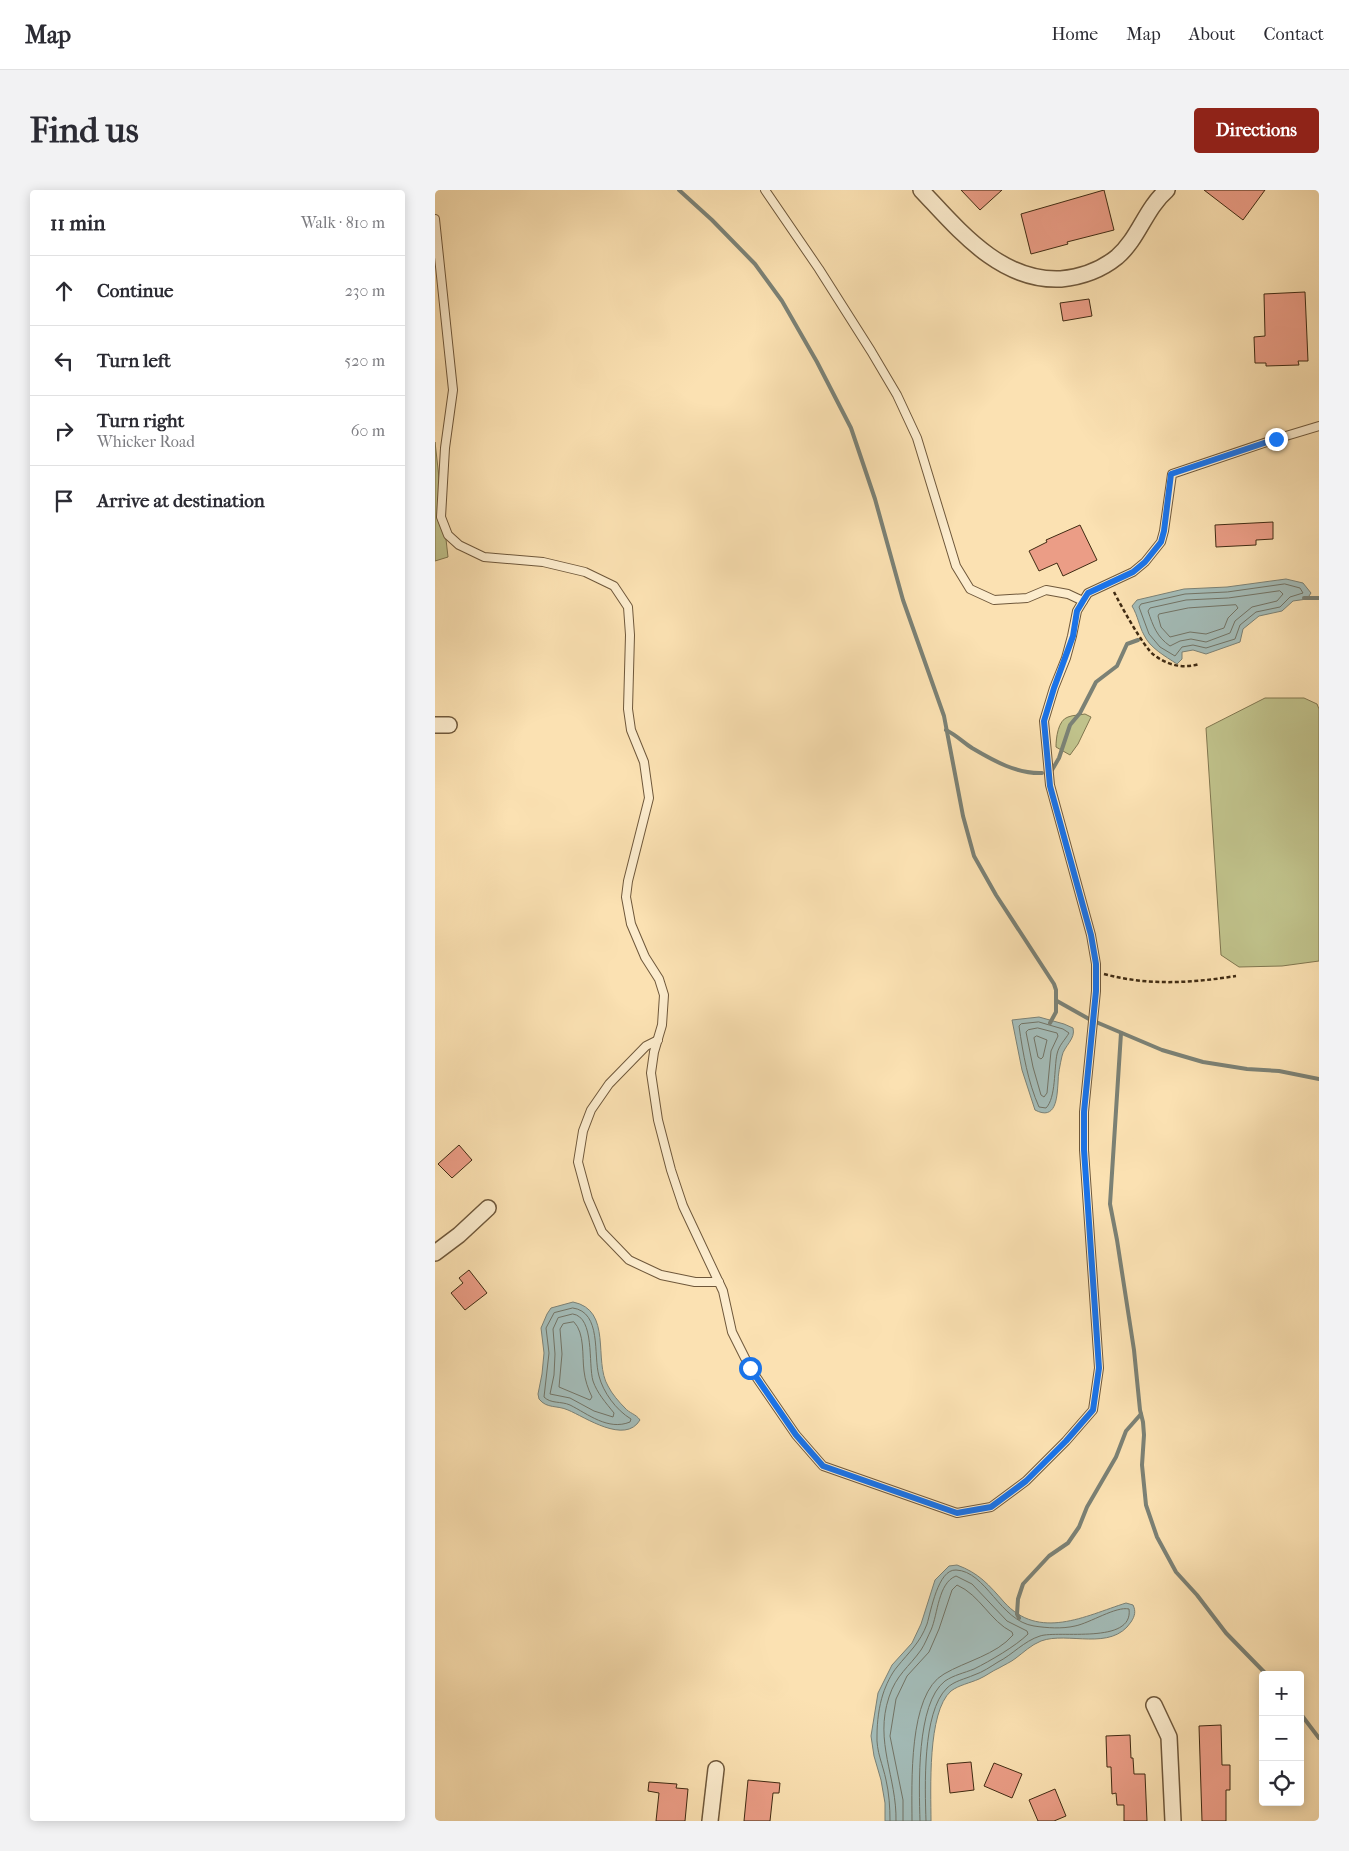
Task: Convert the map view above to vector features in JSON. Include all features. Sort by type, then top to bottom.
[{"type":"street","points":[[921,190],[966,237],[1003,265],[1018,273],[1036,278],[1052,279],[1069,278],[1085,274],[1117,257],[1139,231],[1150,208],[1167,190]]},
{"type":"street","points":[[435,1253],[459,1235],[488,1208]]},
{"type":"street","points":[[1154,1705],[1169,1737],[1173,1821]]},
{"type":"street","points":[[710,1821],[716,1769]]},
{"type":"lane","points":[[765,190],[819,269],[897,395],[917,438],[956,566],[970,589],[993,600],[1027,598],[1046,590],[1068,594],[1083,601]]},
{"type":"lane","points":[[435,219],[453,390],[445,448],[441,517],[448,535],[459,545],[484,557],[543,562],[585,572],[614,586],[628,607],[630,635],[627,709],[631,730],[644,762],[649,798],[627,881],[626,898],[631,924],[645,957],[659,978],[664,995],[662,1025],[651,1073],[658,1120],[671,1170],[683,1206],[723,1291],[732,1332],[750,1368],[796,1435],[823,1466],[957,1513],[991,1507],[1026,1481],[1066,1441],[1093,1410],[1099,1368],[1084,1150],[1084,1112],[1096,972],[1091,935],[1050,786],[1044,721],[1073,636],[1077,611],[1088,593],[1133,572],[1145,562],[1161,542],[1171,474],[1319,426]]},
{"type":"lane","points":[[658,1040],[646,1046],[609,1084],[591,1110],[583,1131],[578,1162],[588,1200],[603,1232],[629,1260],[661,1275],[695,1282],[719,1282]]},
{"type":"path","points":[[1111,583],[1114,593],[1152,654],[1163,661],[1179,666],[1199,664]]},
{"type":"path","points":[[1096,972],[1128,980],[1163,983],[1201,982],[1237,976]]},
{"type":"green space","points":[[435,442],[448,557],[435,561]]},
{"type":"green space","points":[[1265,698],[1304,698],[1317,704],[1319,709],[1319,961],[1282,966],[1239,967],[1221,955],[1206,728]]},
{"type":"green space","points":[[1085,714],[1091,717],[1078,744],[1070,755],[1056,747],[1057,734],[1062,722],[1070,716]]},
{"type":"water","points":[[1286,579],[1303,583],[1311,593],[1307,599],[1293,601],[1282,611],[1259,616],[1243,629],[1240,642],[1206,654],[1193,650],[1182,652],[1182,659],[1177,664],[1150,644],[1142,632],[1132,606],[1137,600],[1184,589],[1227,587]]},
{"type":"water","points":[[1039,1017],[1073,1028],[1073,1036],[1062,1056],[1056,1101],[1047,1113],[1035,1110],[1022,1070],[1012,1020]]},
{"type":"water","points":[[573,1302],[585,1307],[593,1315],[598,1326],[604,1376],[616,1398],[640,1420],[633,1427],[625,1430],[615,1430],[594,1423],[568,1410],[549,1406],[539,1399],[538,1394],[544,1353],[541,1328],[551,1308]]},
{"type":"water","points":[[957,1565],[978,1576],[1018,1614],[1032,1620],[1047,1623],[1063,1622],[1079,1619],[1126,1603],[1133,1605],[1135,1609],[1134,1616],[1122,1631],[1101,1639],[1064,1638],[1041,1641],[1012,1661],[951,1691],[943,1701],[934,1733],[931,1772],[931,1821],[885,1821],[885,1803],[871,1736],[878,1693],[892,1665],[912,1643],[921,1624],[935,1580],[949,1566]]},
{"type":"building","points":[[961,190],[1002,190],[980,210]]},
{"type":"building","points":[[1104,190],[1114,230],[1067,242],[1068,244],[1031,254],[1021,214]]},
{"type":"building","points":[[1204,190],[1265,190],[1243,220]]},
{"type":"building","points":[[1305,292],[1308,361],[1298,361],[1299,365],[1266,366],[1266,363],[1255,363],[1254,337],[1265,336],[1264,294]]},
{"type":"building","points":[[1089,299],[1092,316],[1063,321],[1060,303]]},
{"type":"building","points":[[1273,522],[1273,539],[1256,540],[1256,545],[1216,547],[1215,525]]},
{"type":"building","points":[[1080,525],[1097,560],[1063,576],[1057,563],[1039,571],[1029,551],[1047,542],[1046,540]]},
{"type":"building","points":[[459,1145],[472,1160],[452,1178],[438,1164]]},
{"type":"building","points":[[469,1270],[487,1293],[465,1310],[451,1293],[463,1283],[459,1278]]},
{"type":"building","points":[[1221,1725],[1222,1765],[1230,1765],[1230,1790],[1226,1790],[1226,1821],[1202,1821],[1199,1726]]},
{"type":"building","points":[[1130,1735],[1134,1774],[1145,1774],[1147,1821],[1124,1821],[1124,1805],[1117,1805],[1116,1793],[1112,1794],[1111,1767],[1107,1767],[1106,1736]]},
{"type":"building","points":[[971,1762],[974,1790],[950,1793],[947,1764]]},
{"type":"building","points":[[994,1763],[1022,1774],[1012,1798],[984,1786]]},
{"type":"building","points":[[748,1780],[780,1783],[779,1793],[773,1793],[770,1821],[744,1821]]},
{"type":"building","points":[[649,1782],[677,1784],[676,1788],[688,1789],[685,1821],[656,1821],[659,1793],[648,1791]]},
{"type":"building","points":[[1055,1789],[1066,1816],[1054,1821],[1038,1821],[1029,1800]]},
{"type":"waterway","points":[[679,190],[712,220],[755,264],[782,301],[817,362],[851,428],[875,499],[903,600],[944,716],[963,816],[974,856],[996,895],[1054,984],[1056,990],[1056,1012],[1050,1023]]},
{"type":"waterway","points":[[1304,598],[1319,598]]},
{"type":"waterway","points":[[1052,770],[1059,758],[1070,725],[1080,713],[1096,682],[1117,666],[1127,644],[1138,640]]},
{"type":"waterway","points":[[946,730],[997,762],[1015,769],[1042,773]]},
{"type":"waterway","points":[[1057,1001],[1089,1019]]},
{"type":"waterway","points":[[1096,1022],[1162,1050],[1203,1062],[1247,1069],[1279,1071],[1319,1079]]},
{"type":"waterway","points":[[1121,1033],[1110,1204],[1134,1350],[1143,1422],[1142,1465],[1146,1505],[1157,1537],[1176,1572],[1197,1595],[1226,1633],[1263,1671]]},
{"type":"waterway","points":[[1019,1618],[1017,1614],[1018,1599],[1023,1584],[1049,1556],[1068,1543],[1079,1527],[1087,1507],[1116,1457],[1126,1431],[1141,1414]]},
{"type":"waterway","points":[[1302,1716],[1319,1738]]},
{"type":"route","points":[[750,1368],[796,1435],[823,1466],[957,1513],[991,1507],[1026,1481],[1066,1441],[1093,1410],[1099,1368],[1084,1150],[1084,1112],[1096,991],[1096,964],[1091,935],[1050,786],[1044,721],[1073,636],[1077,611],[1088,593],[1133,572],[1145,562],[1161,542],[1171,474],[1276,439]]}]
